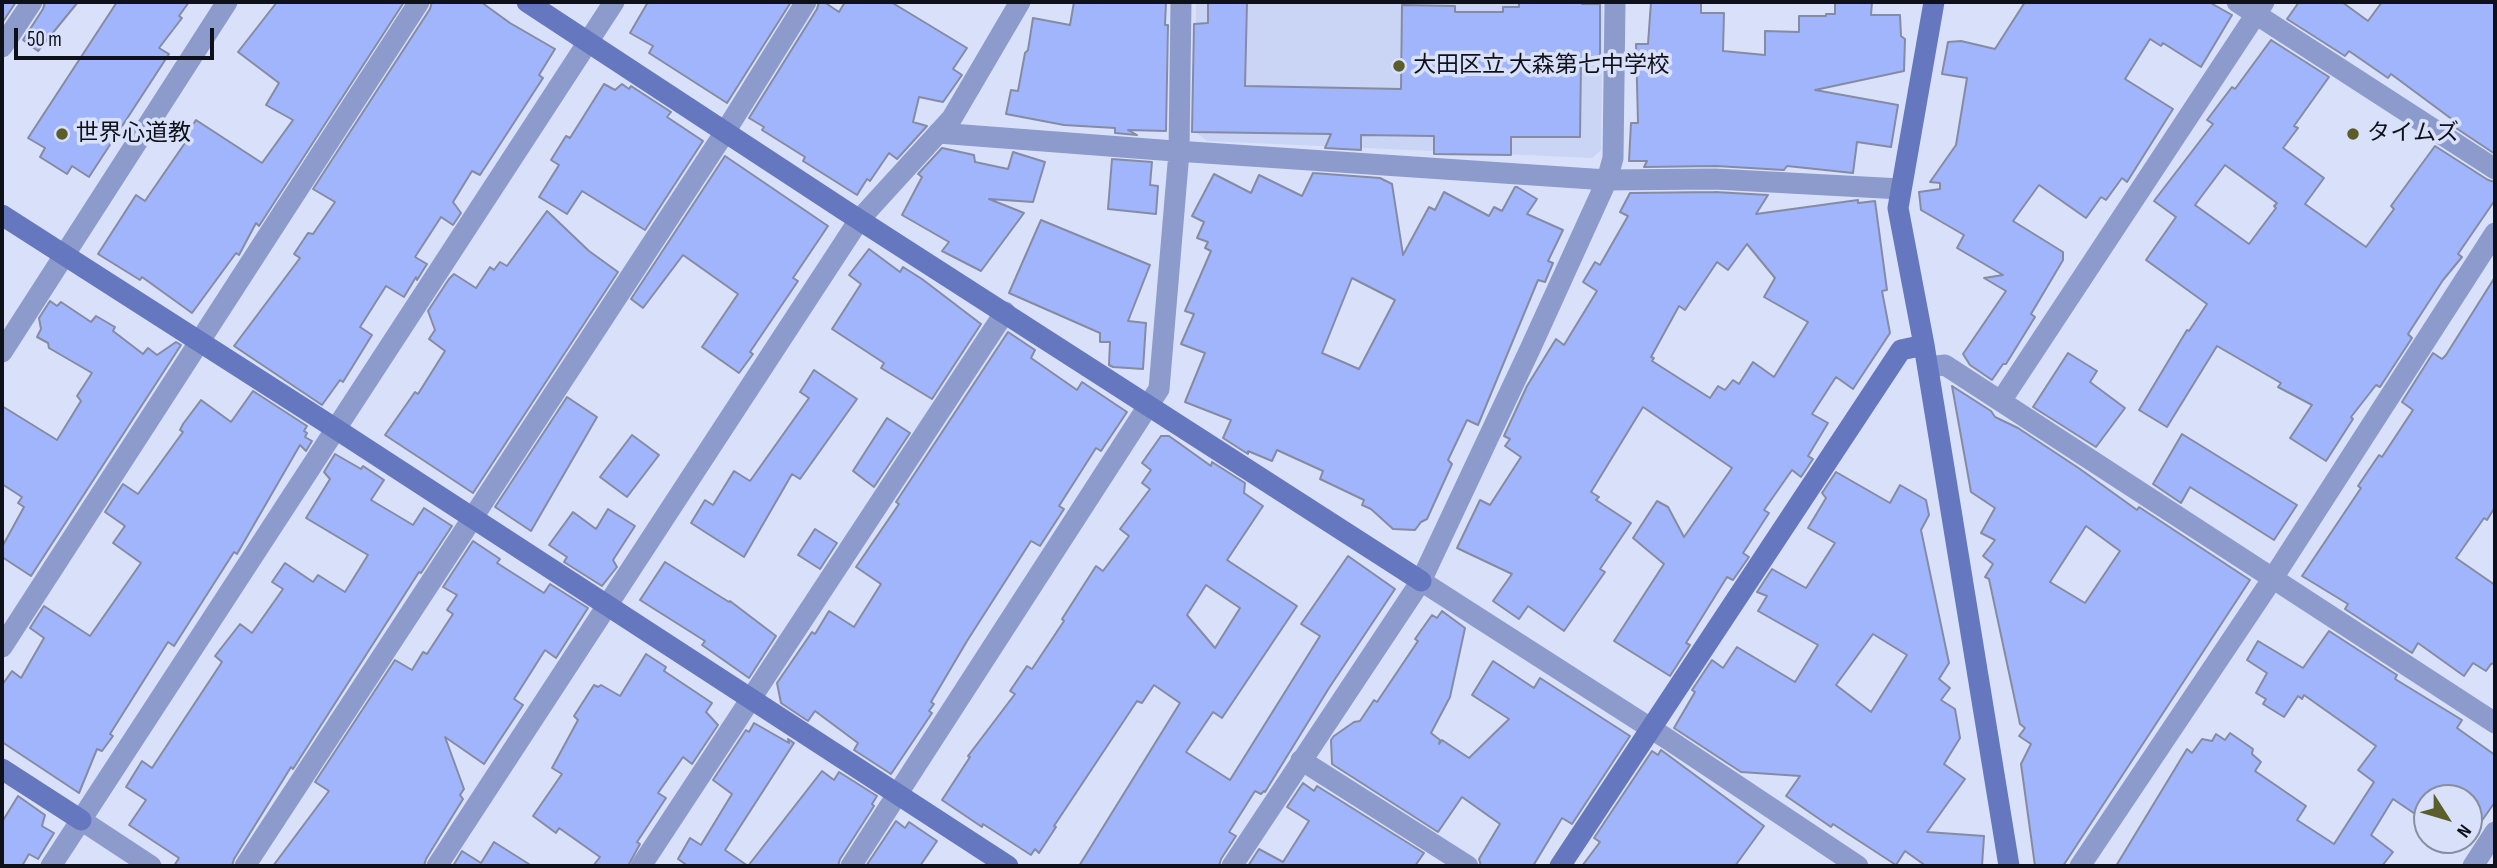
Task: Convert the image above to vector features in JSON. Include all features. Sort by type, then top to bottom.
[{"type":"street","points":[[2,47],[32,2]]},
{"type":"street","points":[[2,352],[227,2]]},
{"type":"street","points":[[2,647],[419,2]]},
{"type":"street","points":[[527,2],[859,220],[1651,729],[1858,866]]},
{"type":"street","points":[[51,866],[193,652],[614,2]]},
{"type":"street","points":[[245,866],[726,132],[807,2]]},
{"type":"street","points":[[437,866],[859,220],[952,118],[1020,2]]},
{"type":"street","points":[[851,866],[1159,389],[1179,152],[1181,2]]},
{"type":"street","points":[[1232,866],[1420,581],[1607,180],[1613,158],[1615,2]]},
{"type":"street","points":[[1934,2],[1898,208],[1928,367],[2009,866]]},
{"type":"street","points":[[2238,2],[2260,8],[2495,169]]},
{"type":"street","points":[[2001,401],[2260,8]]},
{"type":"street","points":[[938,133],[1607,180],[1715,179],[1901,189]]},
{"type":"street","points":[[2,215],[1008,866]]},
{"type":"street","points":[[2080,866],[2273,578],[2495,233]]},
{"type":"street","points":[[641,866],[1005,312]]},
{"type":"street","points":[[1560,866],[1901,350],[1924,345]]},
{"type":"street","points":[[1928,367],[1945,365],[2495,723]]},
{"type":"street","points":[[1301,760],[1468,866]]},
{"type":"street","points":[[2,769],[151,866]]},
{"type":"street","points":[[2473,866],[2495,832]]},
{"type":"shaded area","name":"大田区立 大森第七中学校","points":[[1196,2],[1603,2],[1601,150],[1592,158],[1207,141],[1194,131]]},
{"type":"building","points":[[2,2],[16,2],[2,23]]},
{"type":"building","points":[[45,2],[78,2],[38,51],[23,40]]},
{"type":"building","points":[[117,2],[189,2],[179,16],[182,18],[159,48],[169,54],[89,177],[72,166],[67,174],[40,157],[45,148],[28,138]]},
{"type":"building","points":[[277,2],[404,2],[259,226],[256,223],[239,255],[236,253],[192,313],[142,277],[140,280],[98,254],[136,195],[145,201],[187,140],[184,138],[196,120],[262,163],[293,120],[266,105],[279,83],[238,52]]},
{"type":"building","points":[[432,2],[481,2],[510,23],[555,49],[539,75],[543,78],[480,175],[472,171],[453,202],[461,213],[453,225],[441,217],[415,257],[427,264],[417,280],[416,277],[404,297],[386,286],[360,327],[372,335],[343,382],[340,380],[322,405],[234,346],[300,258],[294,254],[308,233],[313,234],[335,202],[313,189]]},
{"type":"building","points":[[648,2],[791,2],[727,103],[649,53],[653,46],[630,33]]},
{"type":"building","points":[[819,2],[824,2],[839,12],[845,2],[891,2],[967,48],[953,69],[962,75],[943,102],[919,97],[913,122],[927,126],[897,159],[889,153],[857,195],[803,161],[805,157],[762,130],[764,127],[749,118]]},
{"type":"building","points":[[1074,2],[1166,2],[1166,131],[1128,130],[1137,135],[1115,133],[1115,128],[1064,125],[1006,114],[1011,90],[1018,91],[1033,18],[1070,25]]},
{"type":"building","name":"大田区立 大森第七中学校","points":[[1208,2],[1247,2],[1245,86],[1401,89],[1402,5],[1455,6],[1455,12],[1503,12],[1503,7],[1519,7],[1519,2],[1600,4],[1600,60],[1581,60],[1580,137],[1511,137],[1511,155],[1434,154],[1434,136],[1361,135],[1361,150],[1325,148],[1331,134],[1192,132],[1194,24],[1208,23]]},
{"type":"building","points":[[1651,2],[1701,2],[1701,13],[1724,13],[1723,51],[1765,55],[1765,31],[1799,32],[1799,16],[1835,14],[1835,2],[1872,2],[1871,15],[1900,15],[1901,36],[1905,39],[1904,71],[1815,90],[1898,105],[1891,147],[1857,142],[1853,173],[1787,166],[1784,170],[1716,166],[1644,167],[1647,161],[1629,161],[1631,123],[1638,123],[1636,44],[1648,44]]},
{"type":"building","points":[[2025,2],[2209,2],[2232,15],[2201,67],[2163,43],[2161,46],[2150,39],[2125,79],[2173,109],[2127,182],[2122,178],[2106,200],[2101,197],[2086,218],[2039,185],[2013,221],[2063,252],[2063,260],[2031,314],[2035,317],[2006,364],[2003,364],[1992,380],[1970,365],[1963,354],[2006,291],[1984,278],[2003,275],[1957,248],[1964,235],[1921,210],[1919,192],[1940,189],[1940,183],[1930,182],[1956,145],[1967,78],[1942,74],[1948,42],[1961,41],[1995,49]]},
{"type":"building","points":[[2299,2],[2342,2],[2368,21],[2382,2],[2495,2],[2495,154],[2450,124],[2453,120],[2391,74],[2388,78],[2349,51],[2345,56],[2287,19]]},
{"type":"building","points":[[2271,40],[2329,77],[2294,126],[2298,128],[2283,148],[2324,178],[2305,204],[2366,247],[2394,209],[2391,206],[2435,146],[2495,182],[2495,200],[2458,254],[2462,257],[2443,280],[2408,334],[2412,338],[2380,387],[2376,385],[2351,417],[2353,419],[2326,461],[2290,438],[2312,405],[2278,387],[2281,383],[2217,346],[2167,427],[2139,410],[2187,330],[2189,331],[2207,304],[2146,260],[2176,217],[2154,201],[2213,124],[2207,120],[2232,87],[2235,89]],"holes":[[[2225,165],[2277,203],[2249,244],[2195,205]]]},
{"type":"building","points":[[604,84],[615,90],[622,84],[629,89],[631,86],[671,112],[667,117],[703,141],[645,230],[582,191],[567,214],[539,197],[559,165],[551,160],[566,136],[570,138]]},
{"type":"building","points":[[942,148],[974,155],[975,162],[1008,169],[1013,152],[1045,162],[1033,202],[989,199],[1024,213],[981,271],[942,251],[949,242],[902,215],[922,177],[918,174]]},
{"type":"building","points":[[725,156],[828,226],[793,278],[798,281],[739,373],[702,347],[738,294],[683,255],[643,308],[631,299]]},
{"type":"building","points":[[1112,159],[1152,162],[1150,185],[1158,186],[1156,214],[1108,209]]},
{"type":"building","points":[[1313,173],[1380,178],[1392,184],[1403,255],[1429,207],[1435,210],[1444,192],[1489,216],[1494,207],[1502,211],[1517,187],[1537,199],[1527,214],[1563,230],[1548,261],[1553,263],[1545,282],[1538,280],[1478,425],[1467,420],[1448,460],[1452,464],[1427,519],[1415,530],[1393,529],[1371,509],[1362,505],[1364,500],[1320,479],[1323,471],[1277,450],[1272,461],[1248,451],[1248,454],[1223,438],[1231,420],[1185,402],[1205,353],[1181,344],[1194,314],[1185,311],[1211,251],[1205,248],[1208,242],[1197,238],[1204,222],[1192,216],[1214,174],[1251,193],[1259,175],[1302,196]],"holes":[[[1352,278],[1395,300],[1359,369],[1322,353]]]},
{"type":"building","points":[[1715,192],[1768,195],[1756,214],[1858,200],[1858,203],[1875,201],[1887,290],[1882,291],[1890,333],[1853,389],[1836,377],[1812,414],[1828,423],[1808,456],[1813,459],[1801,477],[1792,470],[1764,510],[1769,513],[1743,553],[1749,557],[1733,580],[1727,577],[1686,643],[1690,645],[1670,676],[1614,641],[1664,564],[1633,538],[1657,501],[1668,507],[1684,537],[1732,468],[1643,407],[1591,492],[1599,497],[1596,500],[1631,523],[1600,569],[1605,572],[1564,631],[1528,606],[1519,619],[1493,601],[1512,574],[1457,548],[1480,500],[1490,505],[1521,457],[1505,446],[1510,439],[1504,436],[1527,386],[1556,339],[1564,345],[1597,291],[1583,282],[1595,262],[1600,265],[1628,216],[1620,212],[1630,193]],"holes":[[[1747,244],[1775,278],[1764,297],[1808,322],[1774,377],[1753,362],[1739,384],[1733,380],[1725,390],[1718,386],[1710,398],[1652,361],[1654,358],[1651,357],[1679,306],[1685,310],[1717,262],[1728,270]]]},
{"type":"building","points":[[547,211],[589,251],[618,272],[473,493],[385,435],[415,392],[418,394],[445,351],[429,339],[435,330],[428,311],[449,279],[454,274],[476,288],[490,267],[494,270],[500,262],[507,266]]},
{"type":"building","points":[[1041,220],[1150,265],[1128,321],[1146,323],[1143,369],[1109,365],[1110,342],[1100,342],[1100,333],[1009,293]]},
{"type":"building","points":[[869,249],[900,272],[903,267],[922,279],[981,324],[932,399],[881,368],[884,363],[832,329],[861,284],[849,275]]},
{"type":"building","points":[[2495,277],[2495,507],[2456,558],[2495,585],[2495,663],[2486,671],[2473,663],[2464,676],[2418,643],[2412,653],[2345,609],[2348,604],[2302,576],[2361,488],[2358,486],[2379,455],[2382,457],[2413,410],[2402,402],[2433,353],[2442,359],[2446,355]]},
{"type":"building","points":[[50,301],[57,306],[61,302],[91,322],[96,316],[115,327],[113,331],[143,354],[148,348],[157,355],[176,342],[181,345],[31,576],[2,557],[2,547],[24,507],[18,503],[22,497],[2,484],[2,406],[57,440],[81,401],[77,396],[92,373],[49,348],[48,343],[37,337],[41,329],[39,318]]},
{"type":"building","points":[[1008,332],[1035,350],[1031,358],[1077,390],[1082,382],[1127,412],[1101,451],[1096,448],[1059,506],[1064,509],[1040,546],[1031,541],[931,702],[934,704],[929,711],[932,713],[891,774],[854,750],[858,743],[815,711],[808,721],[781,703],[777,683],[812,632],[815,634],[829,611],[854,627],[881,584],[856,567]]},
{"type":"building","points":[[2068,353],[2097,371],[2090,382],[2125,408],[2096,447],[2033,407]]},
{"type":"building","points":[[814,370],[857,399],[800,479],[792,474],[744,557],[691,523],[705,500],[713,505],[734,471],[750,481],[809,398],[800,392]]},
{"type":"building","points":[[1952,386],[1991,411],[1995,417],[2018,428],[2080,469],[2137,510],[2139,507],[2250,580],[2063,866],[2035,866],[2021,764],[2031,744],[2019,736],[2025,728],[2020,724],[1989,579],[1985,577],[1993,564],[1983,556],[1995,540],[1981,533],[1995,508],[1971,492]],"holes":[[[2086,526],[2120,551],[2085,603],[2050,582]]]},
{"type":"building","points":[[253,391],[307,426],[305,437],[312,441],[306,451],[300,445],[237,554],[234,552],[174,646],[168,642],[110,734],[113,736],[102,751],[97,749],[79,793],[2,742],[2,685],[12,671],[21,678],[44,638],[30,628],[44,606],[90,636],[141,563],[113,543],[125,526],[105,512],[123,484],[138,494],[183,432],[180,430],[183,424],[201,400],[231,422]]},
{"type":"building","points":[[567,397],[597,417],[531,531],[495,507]]},
{"type":"building","points":[[887,418],[910,433],[874,487],[853,471]]},
{"type":"building","points":[[2182,434],[2297,505],[2274,540],[2190,487],[2181,503],[2153,484]]},
{"type":"building","points":[[632,435],[659,455],[627,497],[600,477]]},
{"type":"building","points":[[1161,436],[1169,436],[1211,466],[1212,462],[1245,483],[1244,493],[1263,506],[1227,560],[1297,606],[1222,718],[1213,712],[1186,752],[1230,780],[1320,636],[1301,624],[1348,556],[1395,589],[1329,688],[1265,792],[1261,794],[1255,791],[1229,832],[1236,836],[1219,866],[1079,866],[1180,703],[1154,685],[1142,703],[1137,701],[1039,853],[1035,849],[1031,855],[942,800],[970,757],[968,756],[1015,694],[1010,691],[1027,666],[1032,669],[1064,621],[1062,619],[1096,566],[1103,571],[1129,536],[1120,529],[1150,489],[1142,483],[1151,470],[1142,463]],"holes":[[[1206,585],[1240,608],[1215,648],[1187,615]]]},
{"type":"building","points":[[335,454],[361,469],[363,466],[384,480],[371,500],[413,525],[424,508],[452,526],[421,573],[419,572],[293,769],[291,767],[232,866],[174,866],[179,858],[129,825],[146,800],[126,787],[142,761],[152,768],[222,662],[215,656],[240,624],[252,633],[283,589],[272,582],[285,563],[313,582],[318,575],[345,592],[368,555],[306,518],[330,479],[324,472]]},
{"type":"building","points":[[1836,472],[1890,503],[1900,485],[1926,500],[1929,515],[1921,530],[1949,663],[1939,679],[1950,688],[1941,700],[1955,709],[1960,738],[1944,764],[1965,779],[1927,832],[1984,836],[1982,866],[1926,866],[1905,851],[1896,865],[1833,824],[1831,827],[1786,796],[1800,776],[1741,772],[1674,728],[1695,692],[1692,690],[1712,660],[1723,668],[1737,647],[1795,682],[1818,645],[1758,611],[1767,596],[1757,592],[1772,569],[1806,588],[1835,543],[1808,528],[1826,498],[1822,493]],"holes":[[[1873,634],[1907,655],[1871,712],[1836,685]]]},
{"type":"building","points":[[608,509],[635,526],[613,560],[617,567],[602,586],[564,562],[567,557],[549,545],[573,512],[596,529]]},
{"type":"building","points":[[815,529],[837,543],[820,569],[798,555]]},
{"type":"building","points":[[473,541],[500,559],[497,563],[544,593],[550,584],[588,608],[556,658],[545,650],[514,699],[523,705],[484,764],[445,737],[464,789],[460,795],[463,799],[424,866],[273,866],[329,791],[315,782],[395,660],[412,670],[423,652],[427,654],[453,614],[447,610],[457,595],[443,587]]},
{"type":"building","points":[[665,562],[730,601],[776,636],[749,678],[702,645],[705,641],[640,600]]},
{"type":"building","points":[[1442,611],[1465,628],[1450,697],[1431,733],[1440,740],[1439,744],[1442,740],[1469,758],[1509,719],[1472,695],[1493,661],[1534,688],[1540,678],[1630,736],[1572,824],[1562,818],[1533,866],[1481,866],[1479,859],[1500,824],[1462,797],[1438,832],[1332,764],[1331,740],[1354,722],[1360,721],[1374,700],[1377,702],[1432,615],[1437,618]]},
{"type":"building","points":[[2329,631],[2397,675],[2395,679],[2462,720],[2457,728],[2495,755],[2495,802],[2483,819],[2483,784],[2413,784],[2413,813],[2393,799],[2371,835],[2393,852],[2382,866],[2116,866],[2187,749],[2192,753],[2202,739],[2212,741],[2216,734],[2225,740],[2230,733],[2253,749],[2252,754],[2261,762],[2255,771],[2306,806],[2297,820],[2334,844],[2374,782],[2358,770],[2376,746],[2304,695],[2302,699],[2298,696],[2284,717],[2263,704],[2266,699],[2256,693],[2267,673],[2247,660],[2258,641],[2303,668]]},
{"type":"building","points":[[646,654],[666,667],[664,671],[712,703],[706,712],[718,725],[692,764],[683,757],[658,793],[666,798],[637,842],[640,844],[628,866],[593,866],[600,857],[559,828],[556,833],[533,816],[562,774],[552,768],[578,720],[574,716],[594,685],[601,685],[620,696]]},
{"type":"building","points":[[754,723],[789,743],[788,739],[794,743],[725,850],[748,866],[688,866],[678,859],[690,838],[701,845],[732,794],[713,780],[746,730],[749,732]]},
{"type":"building","points":[[1661,750],[1764,826],[1735,866],[1582,866],[1600,842],[1594,838],[1652,751],[1658,755]]},
{"type":"building","points":[[822,771],[834,780],[839,772],[877,796],[872,804],[874,806],[838,866],[748,866]]},
{"type":"building","points":[[1303,783],[1314,791],[1317,786],[1424,853],[1415,866],[1248,866],[1259,849],[1283,862],[1309,821],[1287,807]]},
{"type":"building","points":[[18,796],[45,815],[42,826],[54,833],[38,859],[29,854],[22,866],[2,866],[2,822]]},
{"type":"building","points":[[896,821],[905,828],[909,822],[937,841],[920,866],[866,866]]},
{"type":"building","points":[[494,842],[532,866],[453,866],[462,851],[481,863]]},
{"type":"place","name":"大田区立 大森第七中学校","points":[[1399,66]]},
{"type":"place","name":"世界心道教","points":[[62,134]]},
{"type":"place","name":"タイムズ","points":[[2353,134]]}]
